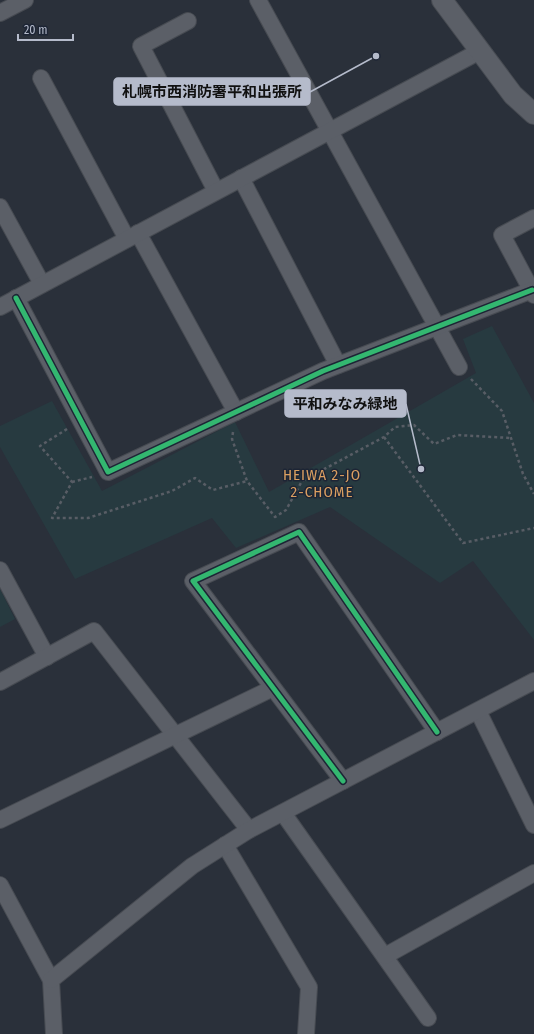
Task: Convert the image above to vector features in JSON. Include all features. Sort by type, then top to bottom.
[{"type":"street","points":[[0,13],[25,0]]},
{"type":"street","points":[[258,0],[459,368]]},
{"type":"street","points":[[442,0],[513,95],[534,114]]},
{"type":"street","points":[[188,21],[141,46],[216,191]]},
{"type":"street","points":[[0,307],[480,51]]},
{"type":"street","points":[[41,78],[236,412]]},
{"type":"street","points":[[241,178],[338,366]]},
{"type":"street","points":[[0,207],[42,284]]},
{"type":"street","points":[[16,298],[108,472],[338,366],[437,327],[533,293],[502,235],[534,218]]},
{"type":"street","points":[[343,781],[192,580],[299,532],[437,732]]},
{"type":"street","points":[[0,570],[47,657]]},
{"type":"street","points":[[0,682],[94,632],[249,830]]},
{"type":"street","points":[[51,980],[192,866],[249,830],[534,681]]},
{"type":"street","points":[[0,820],[273,688]]},
{"type":"street","points":[[478,711],[534,825]]},
{"type":"street","points":[[283,813],[428,1018]]},
{"type":"street","points":[[225,845],[309,987],[306,1034]]},
{"type":"street","points":[[385,956],[534,873]]},
{"type":"street","points":[[0,885],[51,980],[54,1034]]},
{"type":"path","points":[[459,368],[502,411],[523,474],[534,494]]},
{"type":"path","points":[[236,412],[232,439],[247,481],[275,516],[286,510],[302,481],[384,437],[395,427],[414,425],[434,444],[457,435],[511,438]]},
{"type":"path","points":[[384,437],[463,543],[534,528]]},
{"type":"shaded area","points":[[492,326],[534,403],[534,640],[473,561],[440,583],[330,507],[236,548],[212,518],[75,579],[0,447],[0,426],[52,401],[102,491],[235,422],[269,492],[476,373],[463,339]]},
{"type":"shaded area","points":[[0,589],[15,619],[0,627]]},
{"type":"cycle path","points":[[16,298],[108,472],[323,371],[532,290]]},
{"type":"cycle path","points":[[343,781],[193,581],[299,532],[437,732]]},
{"type":"place","name":"札幌市西消防署平和出張所","points":[[376,56]]},
{"type":"place","name":"平和みなみ緑地","points":[[421,469]]},
{"type":"district","name":"HEIWA 2-JO 2-CHOME","points":[[322,484]]}]
